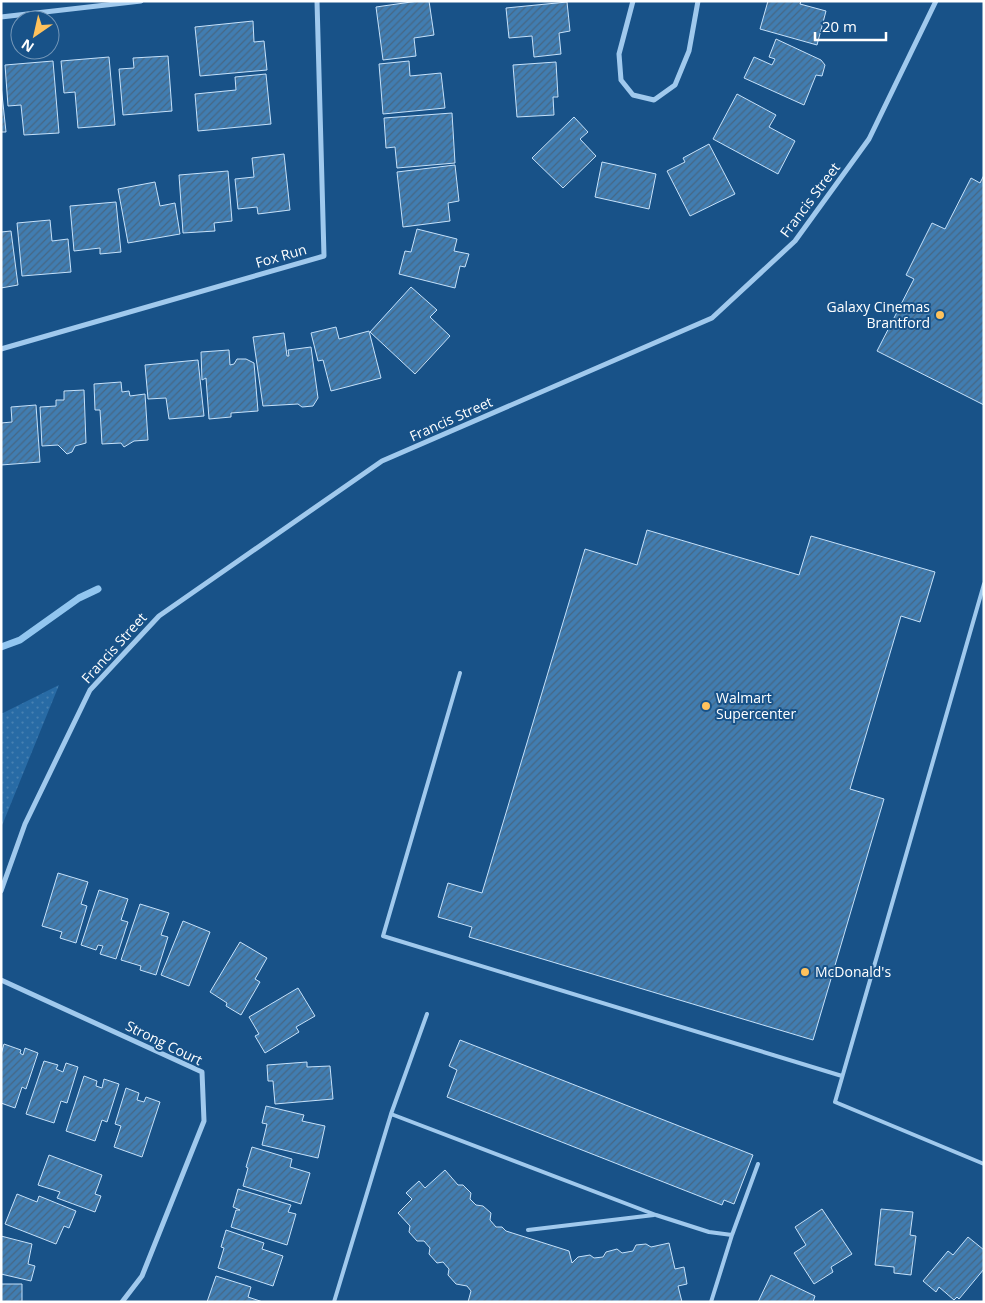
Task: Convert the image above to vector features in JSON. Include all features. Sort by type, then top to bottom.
[{"type":"street","points":[[1,17],[141,1]]},
{"type":"street","name":"Fox Run","points":[[1,349],[324,256],[317,1]]},
{"type":"street","points":[[633,1],[619,54],[621,80],[633,95],[654,100],[675,85],[689,51],[698,1]]},
{"type":"street","name":"Francis Street","points":[[1,891],[25,824],[90,690],[159,616],[382,461],[712,318],[795,240],[869,139],[936,1]]},
{"type":"street","name":"Strong Court","points":[[1,980],[202,1072],[204,1121],[142,1276],[122,1302]]},
{"type":"lane","points":[[984,584],[835,1102],[984,1164]]},
{"type":"lane","points":[[460,673],[383,936],[842,1076]]},
{"type":"lane","points":[[334,1302],[391,1114],[428,1014]]},
{"type":"lane","points":[[391,1114],[656,1214],[709,1232],[732,1235]]},
{"type":"lane","points":[[711,1302],[732,1235],[758,1164]]},
{"type":"lane","points":[[528,1230],[656,1214]]},
{"type":"shaded area","points":[[59,685],[1,828],[1,714]]},
{"type":"building","points":[[429,1],[434,35],[414,38],[416,56],[383,60],[376,7]]},
{"type":"building","points":[[768,1],[801,1],[800,4],[826,11],[817,45],[760,29]]},
{"type":"building","points":[[567,2],[570,31],[559,33],[561,54],[534,57],[532,36],[509,38],[506,8]]},
{"type":"building","points":[[253,21],[254,42],[264,41],[267,70],[200,76],[195,27]]},
{"type":"building","points":[[776,39],[821,60],[825,65],[822,76],[816,75],[804,105],[744,78],[754,57],[772,65],[775,59],[769,57]]},
{"type":"building","points":[[168,56],[172,111],[123,115],[119,69],[134,68],[133,58]]},
{"type":"building","points":[[109,57],[115,125],[78,128],[75,92],[64,93],[61,61]]},
{"type":"building","points":[[53,61],[59,133],[24,135],[21,105],[8,106],[5,65]]},
{"type":"building","points":[[409,61],[410,76],[441,73],[445,108],[383,114],[379,64]]},
{"type":"building","points":[[556,62],[558,97],[553,97],[554,115],[517,117],[513,65]]},
{"type":"building","points":[[266,74],[271,124],[198,131],[195,94],[236,90],[235,77]]},
{"type":"building","points":[[1,85],[6,132],[1,132]]},
{"type":"building","points":[[737,94],[776,115],[769,127],[795,141],[778,174],[713,139]]},
{"type":"building","points":[[452,113],[455,163],[397,168],[395,147],[386,148],[384,118]]},
{"type":"building","points":[[574,117],[588,132],[580,139],[596,156],[563,188],[532,158]]},
{"type":"building","points":[[709,144],[735,194],[690,216],[667,171],[685,162],[683,158]]},
{"type":"building","points":[[284,154],[290,210],[258,214],[257,207],[238,209],[235,179],[254,177],[252,158]]},
{"type":"building","points":[[602,162],[656,174],[649,209],[595,197]]},
{"type":"building","points":[[455,165],[459,201],[448,203],[450,221],[403,227],[397,172]]},
{"type":"building","points":[[228,171],[232,221],[214,223],[215,231],[183,233],[179,175]]},
{"type":"building","name":"Galaxy Cinemas Brantford","points":[[984,175],[984,405],[877,351],[914,279],[906,275],[932,223],[945,229],[971,178],[980,183]]},
{"type":"building","points":[[155,182],[160,206],[175,203],[180,234],[128,243],[118,189]]},
{"type":"building","points":[[116,202],[121,252],[100,254],[100,248],[74,251],[70,206]]},
{"type":"building","points":[[50,220],[52,241],[68,239],[71,272],[22,276],[17,223]]},
{"type":"building","points":[[417,229],[457,239],[454,251],[469,254],[465,267],[460,266],[455,288],[399,274],[405,251],[411,252]]},
{"type":"building","points":[[11,231],[18,285],[1,288],[1,232]]},
{"type":"building","points":[[411,287],[437,310],[430,317],[450,336],[415,374],[370,332]]},
{"type":"building","points":[[336,327],[339,339],[369,331],[381,378],[331,391],[323,360],[318,361],[311,333]]},
{"type":"building","points":[[284,333],[287,356],[289,356],[288,350],[311,347],[318,398],[313,406],[302,407],[298,404],[263,406],[253,337]]},
{"type":"building","points":[[229,350],[230,365],[234,364],[237,359],[246,359],[254,363],[258,411],[231,413],[231,417],[209,419],[206,378],[202,380],[201,352]]},
{"type":"building","points":[[198,360],[204,416],[169,419],[166,398],[148,399],[145,365]]},
{"type":"building","points":[[121,382],[122,392],[129,391],[130,396],[145,394],[148,440],[134,441],[124,447],[121,443],[102,444],[100,410],[95,410],[94,384]]},
{"type":"building","points":[[84,390],[86,443],[75,446],[72,452],[67,454],[58,445],[42,446],[40,407],[56,406],[56,400],[64,400],[64,391]]},
{"type":"building","points":[[36,405],[40,462],[1,465],[1,423],[12,422],[11,407]]},
{"type":"building","name":"Walmart Supercenter","points":[[647,530],[799,575],[811,536],[935,572],[920,622],[901,616],[850,789],[884,799],[813,1040],[469,937],[472,927],[438,917],[448,883],[482,893],[585,549],[637,565]]},
{"type":"building","points":[[58,873],[88,882],[81,904],[87,906],[76,943],[60,938],[62,932],[42,926]]},
{"type":"building","points":[[99,890],[128,899],[121,920],[128,922],[116,959],[100,954],[103,946],[98,945],[96,950],[81,945]]},
{"type":"building","points":[[140,904],[169,913],[161,935],[168,937],[156,975],[140,970],[141,966],[121,960]]},
{"type":"building","points":[[183,921],[210,932],[189,986],[161,975]]},
{"type":"building","points":[[240,942],[267,958],[255,979],[260,982],[241,1015],[226,1006],[227,1003],[210,992]]},
{"type":"building","points":[[298,988],[315,1016],[296,1027],[299,1032],[265,1053],[255,1036],[259,1034],[249,1017]]},
{"type":"building","points":[[460,1040],[753,1155],[734,1204],[724,1200],[722,1205],[447,1097],[457,1070],[449,1066]]},
{"type":"building","points":[[4,1044],[21,1050],[20,1053],[23,1055],[25,1048],[38,1053],[26,1089],[22,1087],[15,1108],[1,1103],[1,1054]]},
{"type":"building","points":[[44,1061],[58,1065],[56,1069],[63,1072],[66,1063],[78,1067],[67,1103],[61,1101],[54,1123],[26,1114]]},
{"type":"building","points":[[307,1062],[307,1067],[330,1066],[333,1099],[275,1104],[273,1081],[268,1081],[267,1065]]},
{"type":"building","points":[[84,1076],[97,1081],[96,1086],[102,1088],[104,1079],[119,1084],[107,1122],[102,1120],[95,1141],[66,1131]]},
{"type":"building","points":[[126,1088],[139,1093],[137,1100],[144,1102],[146,1097],[160,1102],[142,1157],[114,1147],[121,1126],[115,1124]]},
{"type":"building","points":[[266,1106],[304,1115],[302,1121],[325,1126],[318,1158],[262,1145],[267,1124],[262,1123]]},
{"type":"building","points":[[252,1147],[292,1159],[290,1167],[310,1173],[301,1204],[243,1186]]},
{"type":"building","points":[[49,1155],[102,1175],[95,1194],[101,1196],[95,1212],[57,1198],[60,1192],[38,1185]]},
{"type":"building","points":[[445,1170],[458,1185],[463,1185],[471,1193],[470,1199],[476,1205],[483,1206],[491,1213],[490,1220],[496,1227],[502,1227],[506,1231],[569,1251],[572,1263],[578,1257],[590,1255],[594,1258],[603,1257],[606,1252],[617,1249],[622,1253],[633,1251],[636,1245],[646,1244],[651,1247],[669,1243],[675,1269],[684,1267],[687,1284],[678,1286],[682,1302],[468,1302],[471,1291],[467,1286],[456,1284],[448,1275],[449,1269],[443,1262],[437,1263],[429,1254],[430,1248],[424,1241],[417,1241],[409,1232],[410,1226],[398,1213],[412,1199],[406,1193],[419,1181],[425,1188]]},
{"type":"building","points":[[238,1189],[291,1205],[288,1212],[296,1214],[287,1245],[231,1227],[236,1210],[240,1210],[233,1207]]},
{"type":"building","points":[[17,1194],[37,1202],[39,1196],[76,1211],[69,1228],[64,1226],[56,1244],[5,1224]]},
{"type":"building","points":[[822,1209],[852,1254],[831,1267],[833,1272],[814,1284],[794,1253],[806,1245],[795,1227]]},
{"type":"building","points":[[881,1209],[913,1212],[910,1235],[916,1236],[911,1275],[894,1273],[894,1267],[875,1265]]},
{"type":"building","points":[[226,1230],[264,1243],[262,1249],[283,1256],[273,1286],[218,1268],[224,1248],[221,1247]]},
{"type":"building","points":[[1,1236],[32,1244],[28,1264],[35,1266],[31,1281],[1,1274]]},
{"type":"building","points":[[968,1237],[984,1250],[984,1269],[959,1299],[957,1297],[954,1300],[939,1287],[936,1292],[923,1281],[948,1251],[953,1255]]},
{"type":"building","points":[[771,1275],[815,1296],[813,1302],[758,1302]]},
{"type":"building","points":[[216,1276],[251,1287],[248,1297],[263,1302],[207,1302]]},
{"type":"building","points":[[1,1284],[22,1284],[22,1302],[1,1302]]},
{"type":"waterway","points":[[1,647],[20,640],[79,598],[98,589]]},
{"type":"place","name":"Galaxy Cinemas Brantford","points":[[940,315]]},
{"type":"place","name":"Walmart Supercenter","points":[[706,706]]},
{"type":"place","name":"McDonald's","points":[[805,972]]}]
